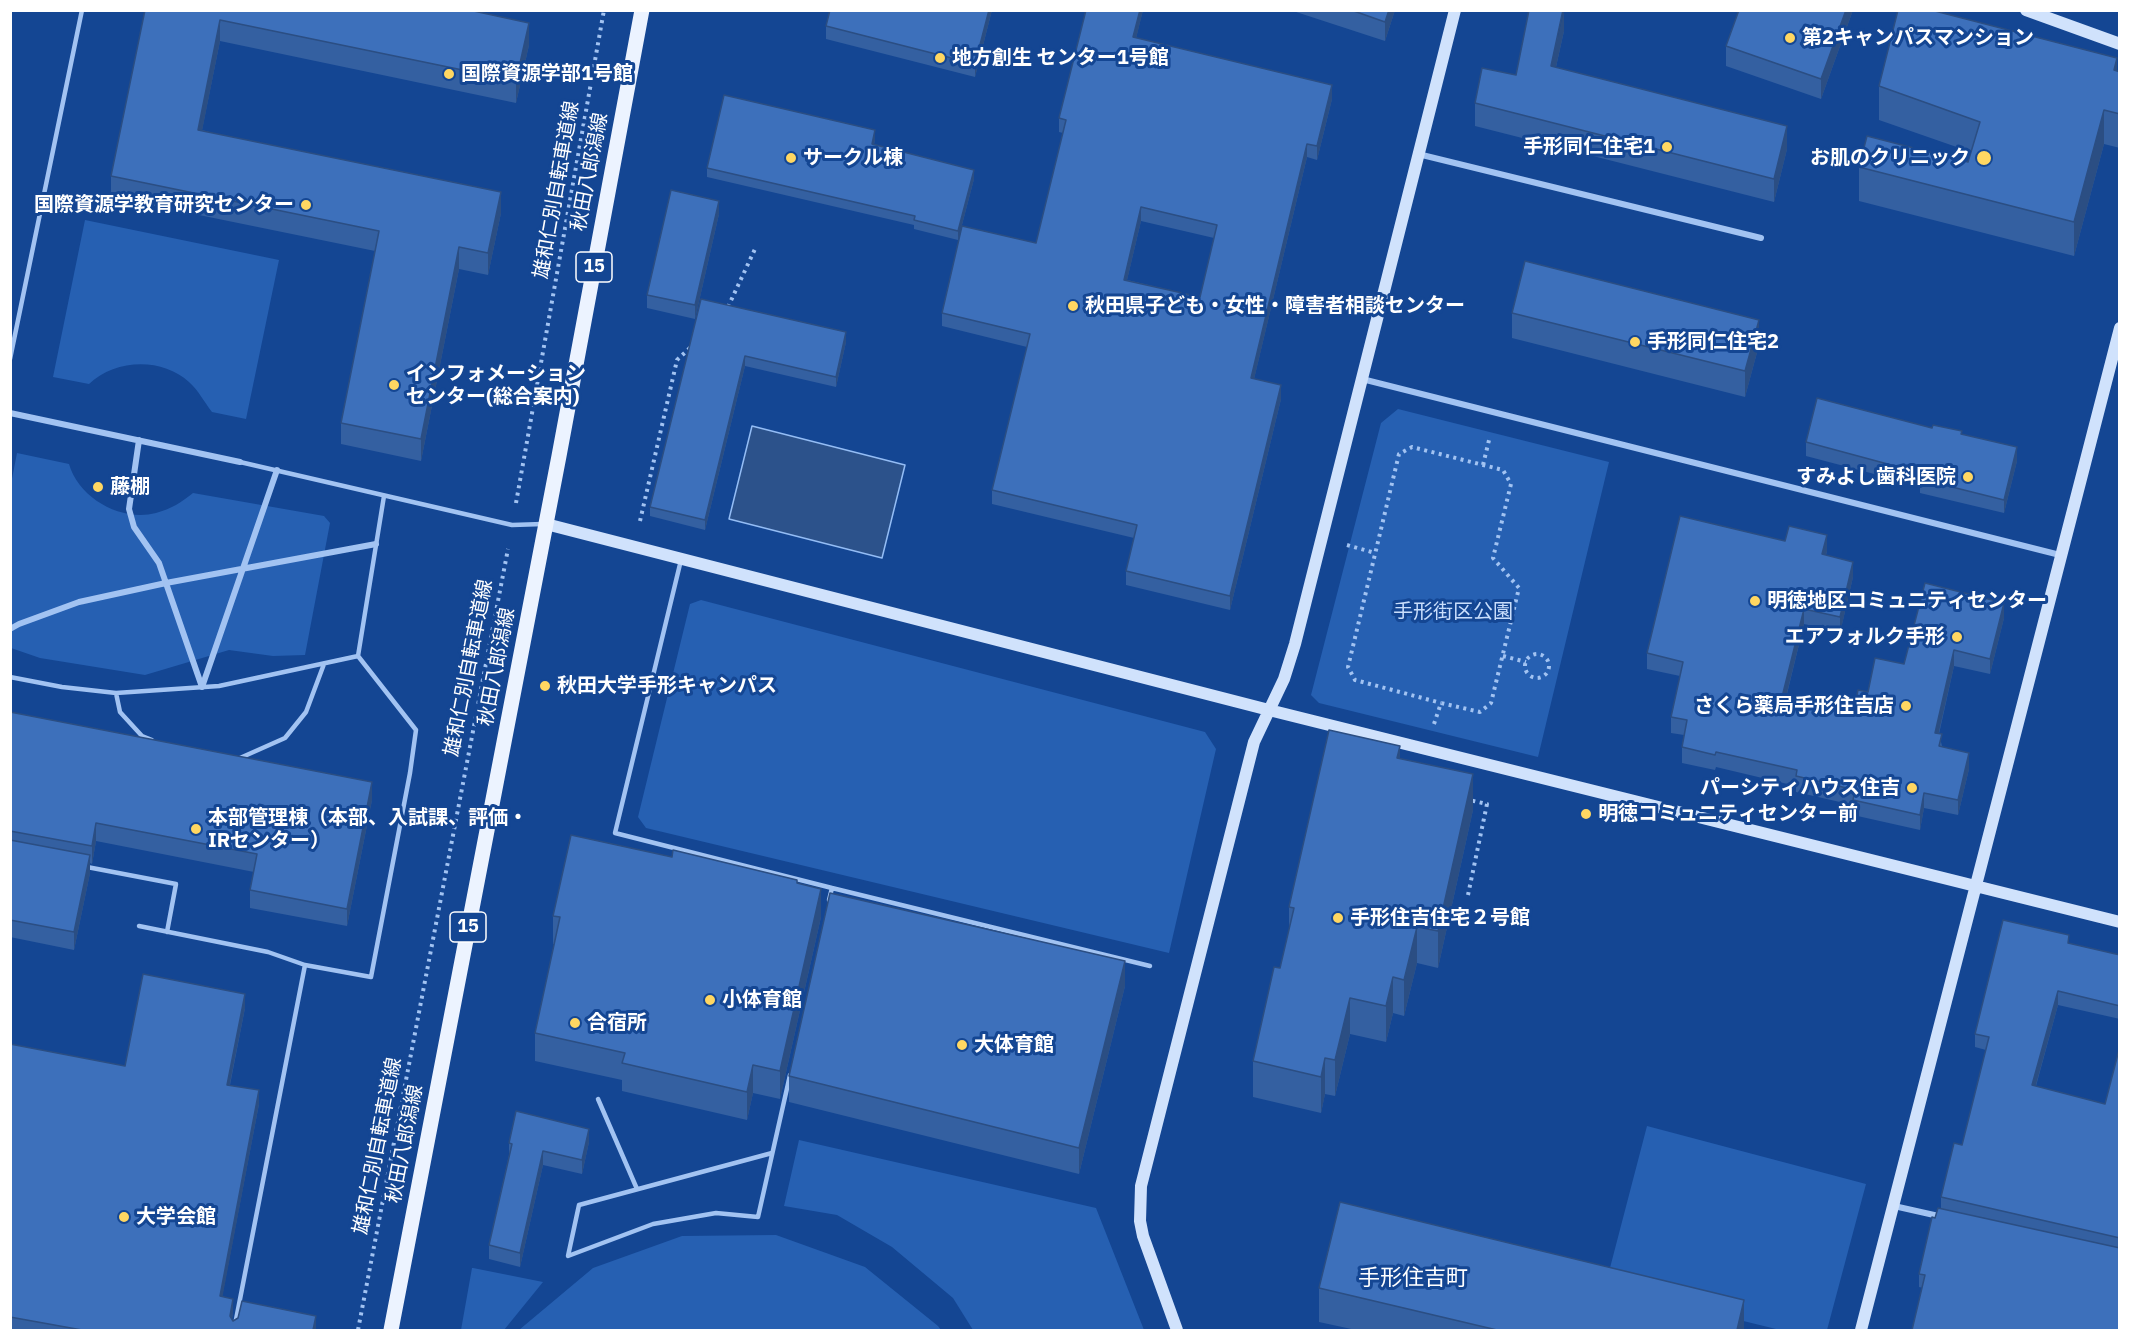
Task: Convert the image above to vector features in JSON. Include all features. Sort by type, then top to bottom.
[{"type":"main road","name":"秋田八郎潟線","points":[[391,1330],[642,10]]},
{"type":"street","points":[[1177,1330],[1143,1236],[1140,1221],[1141,1186],[1254,742],[1284,679],[1294,644],[1455,10]]},
{"type":"street","points":[[2026,10],[2120,44]]},
{"type":"street","points":[[1418,154],[1761,238]]},
{"type":"street","points":[[1862,1330],[2120,328]]},
{"type":"street","points":[[1361,379],[2060,555]]},
{"type":"street","points":[[10,413],[240,462]]},
{"type":"street","points":[[140,440],[129,509],[134,527],[159,563],[202,687]]},
{"type":"street","points":[[202,687],[277,470]]},
{"type":"street","points":[[546,524],[1269,710],[2120,922]]},
{"type":"street","points":[[10,630],[19,624],[79,602],[166,583],[376,544]]},
{"type":"street","points":[[1894,1206],[1950,1218]]},
{"type":"lane","points":[[10,359],[82,10]]},
{"type":"lane","points":[[240,462],[512,525],[546,524]]},
{"type":"lane","points":[[140,926],[268,952],[305,965],[370,977],[410,772],[416,729],[358,656],[384,496]]},
{"type":"lane","points":[[682,558],[615,833],[1150,966]]},
{"type":"lane","points":[[10,677],[62,687],[117,693],[219,686],[358,656]]},
{"type":"lane","points":[[230,756],[241,758],[285,738],[306,712],[324,664]]},
{"type":"lane","points":[[117,693],[120,712],[142,736],[163,744]]},
{"type":"lane","points":[[77,866],[176,884],[167,932]]},
{"type":"lane","points":[[826,911],[832,888]]},
{"type":"lane","points":[[234,1330],[305,965]]},
{"type":"lane","points":[[772,1153],[579,1204],[568,1256],[653,1224],[716,1213],[758,1217],[790,1072]]},
{"type":"lane","points":[[598,1099],[637,1189]]},
{"type":"path","name":"雄和仁別自転車道線","points":[[358,1330],[512,525],[604,10]]},
{"type":"path","points":[[727,309],[754,249]]},
{"type":"path","points":[[634,545],[677,360],[697,343]]},
{"type":"path","points":[[1412,447],[1503,470],[1510,484],[1494,558],[1519,588],[1491,703],[1480,712],[1441,703],[1355,680],[1348,667],[1399,454],[1412,447]]},
{"type":"path","points":[[1539,654],[1546,658],[1548,670],[1543,676],[1535,677],[1527,671],[1526,662],[1532,655],[1539,654]]},
{"type":"path","points":[[1503,656],[1526,662]]},
{"type":"path","points":[[1429,749],[1441,703]]},
{"type":"path","points":[[1468,895],[1487,804],[1469,800]]},
{"type":"green space","points":[[85,220],[279,260],[246,419],[212,412],[189,382],[166,368],[139,364],[125,366],[100,376],[89,384],[53,377]]},
{"type":"green space","name":"手形街区公園","points":[[1398,409],[1609,462],[1538,757],[1319,703],[1311,695],[1381,423]]},
{"type":"green space","points":[[17,453],[69,464],[74,477],[92,497],[116,511],[129,514],[156,513],[176,505],[193,493],[324,516],[330,523],[305,655],[273,656],[229,650],[145,675],[40,658],[11,648],[10,489]]},
{"type":"green space","points":[[701,600],[1205,732],[1216,749],[1169,953],[646,828],[638,817],[690,604]]},
{"type":"green space","points":[[1647,1126],[1866,1184],[1827,1330],[1780,1330],[1605,1287]]},
{"type":"green space","points":[[799,1140],[1096,1208],[1144,1330],[973,1330],[953,1298],[892,1247],[837,1215],[784,1206]]},
{"type":"green space","points":[[776,1235],[865,1267],[941,1330],[519,1330],[593,1268],[682,1236]]},
{"type":"green space","points":[[472,1268],[543,1282],[504,1330],[461,1330]]},
{"type":"shaded area","points":[[752,426],[905,465],[882,558],[729,519]]},
{"type":"building","points":[[145,10],[469,10],[529,23],[516,81],[220,20],[198,130],[501,192],[488,253],[459,247],[421,439],[341,423],[379,231],[111,176]]},
{"type":"building","name":"地方創生 センター1号館","points":[[830,10],[989,10],[975,64],[826,26]]},
{"type":"building","name":"秋田県子ども・女性・障害者相談センター","points":[[1086,10],[1140,10],[1133,37],[1332,85],[1317,146],[1307,144],[1251,378],[1281,385],[1230,596],[1126,571],[1137,525],[992,490],[1030,334],[942,313],[962,226],[1036,243],[1066,120],[1059,118]],"holes":[[[1141,207],[1217,225],[1200,297],[1124,280]]]},
{"type":"building","points":[[1351,10],[1389,10],[1385,22]]},
{"type":"building","points":[[1529,10],[1563,10],[1551,66],[1787,126],[1774,179],[1475,103],[1482,68],[1516,75]]},
{"type":"building","name":"第2キャンパスマンション","points":[[1739,10],[1846,10],[1821,79],[1726,46]]},
{"type":"building","points":[[1898,10],[1931,10],[2117,58],[2114,70],[2120,72],[2120,114],[2104,110],[2074,222],[1859,167],[1867,136],[1968,162],[1980,122],[1879,86]]},
{"type":"building","points":[[724,95],[875,130],[872,144],[974,170],[958,231],[914,220],[915,216],[707,168]]},
{"type":"building","points":[[671,190],[719,201],[695,305],[647,295]]},
{"type":"building","points":[[1525,261],[1759,320],[1745,371],[1512,313]]},
{"type":"building","points":[[701,299],[846,332],[836,377],[745,356],[705,520],[650,507]]},
{"type":"building","points":[[1817,398],[1932,428],[1933,425],[1962,431],[1961,434],[2017,447],[2004,500],[1920,479],[1921,473],[1806,442]]},
{"type":"building","points":[[1680,516],[1785,541],[1789,526],[1827,535],[1822,554],[1853,562],[1840,617],[1804,609],[1782,697],[1853,714],[1858,690],[1868,692],[1875,658],[1904,664],[1925,583],[2004,603],[1990,659],[1954,650],[1935,733],[1942,734],[1939,746],[1969,753],[1958,800],[1924,793],[1920,815],[1853,800],[1855,790],[1796,776],[1797,770],[1682,747],[1687,720],[1671,717],[1683,662],[1647,653]]},
{"type":"building","name":"本部管理棟（本部、入試課、評価・ IRセンター）","points":[[10,712],[372,782],[347,909],[250,890],[257,854],[96,823],[92,846],[10,831]]},
{"type":"building","name":"手形住吉住宅２号館","points":[[1329,730],[1400,746],[1397,758],[1473,774],[1438,931],[1417,927],[1404,980],[1393,977],[1386,1006],[1350,998],[1335,1060],[1325,1058],[1321,1077],[1253,1061],[1274,967],[1280,968],[1294,908],[1289,907]]},
{"type":"building","points":[[571,835],[672,857],[673,850],[797,880],[797,883],[821,889],[780,1071],[753,1065],[747,1092],[622,1063],[625,1053],[535,1033],[560,917],[553,916]]},
{"type":"building","points":[[10,840],[90,855],[74,932],[10,920]]},
{"type":"building","name":"大体育館","points":[[830,893],[1125,961],[1079,1148],[789,1076]]},
{"type":"building","points":[[2003,920],[2069,935],[2068,943],[2120,955],[2120,1006],[2058,991],[2032,1085],[2105,1104],[2120,1046],[2120,1238],[1941,1197],[1954,1143],[1962,1145],[1989,1037],[1975,1034]]},
{"type":"building","name":"大学会館","points":[[143,974],[245,994],[227,1085],[259,1090],[220,1296],[233,1299],[230,1316],[233,1321],[238,1318],[242,1301],[316,1316],[313,1330],[82,1330],[10,1317],[10,1044],[125,1066]]},
{"type":"building","points":[[516,1111],[589,1129],[582,1160],[543,1151],[520,1253],[489,1245],[512,1144],[509,1143]]},
{"type":"building","points":[[1340,1202],[1744,1300],[1737,1330],[1497,1330],[1319,1288]]},
{"type":"building","points":[[1938,1208],[2120,1248],[2120,1330],[1912,1330],[1925,1275],[1919,1274],[1932,1217],[1935,1218]]},
{"type":"place","name":"第2キャンパスマンション","points":[[1790,38]]},
{"type":"place","name":"地方創生 センター1号館","points":[[940,58]]},
{"type":"place","name":"国際資源学部1号館","points":[[449,74]]},
{"type":"place","name":"手形同仁住宅1","points":[[1667,147]]},
{"type":"place","name":"サークル棟","points":[[791,158]]},
{"type":"place","name":"お肌のクリニック","points":[[1984,158]]},
{"type":"place","name":"国際資源学教育研究センター","points":[[306,205]]},
{"type":"place","name":"秋田県子ども・女性・障害者相談センター","points":[[1073,306]]},
{"type":"place","name":"手形同仁住宅2","points":[[1635,342]]},
{"type":"place","name":"インフォメーション センター(総合案内)","points":[[394,385]]},
{"type":"place","name":"すみよし歯科医院","points":[[1968,477]]},
{"type":"place","name":"藤棚","points":[[98,487]]},
{"type":"place","name":"明徳地区コミュニティセンター","points":[[1755,601]]},
{"type":"place","name":"エアフォルク手形","points":[[1957,637]]},
{"type":"place","name":"秋田大学手形キャンパス","points":[[545,686]]},
{"type":"place","name":"さくら薬局手形住吉店","points":[[1906,706]]},
{"type":"place","name":"パーシティハウス住吉","points":[[1912,788]]},
{"type":"place","name":"明徳コミュニティセンター前","points":[[1586,814]]},
{"type":"place","name":"本部管理棟（本部、入試課、評価・ IRセンター）","points":[[196,829]]},
{"type":"place","name":"手形住吉住宅２号館","points":[[1338,918]]},
{"type":"place","name":"小体育館","points":[[710,1000]]},
{"type":"place","name":"合宿所","points":[[575,1023]]},
{"type":"place","name":"大体育館","points":[[962,1045]]},
{"type":"place","name":"大学会館","points":[[124,1217]]},
{"type":"district","name":"手形住吉町","points":[[1413,1279]]}]
